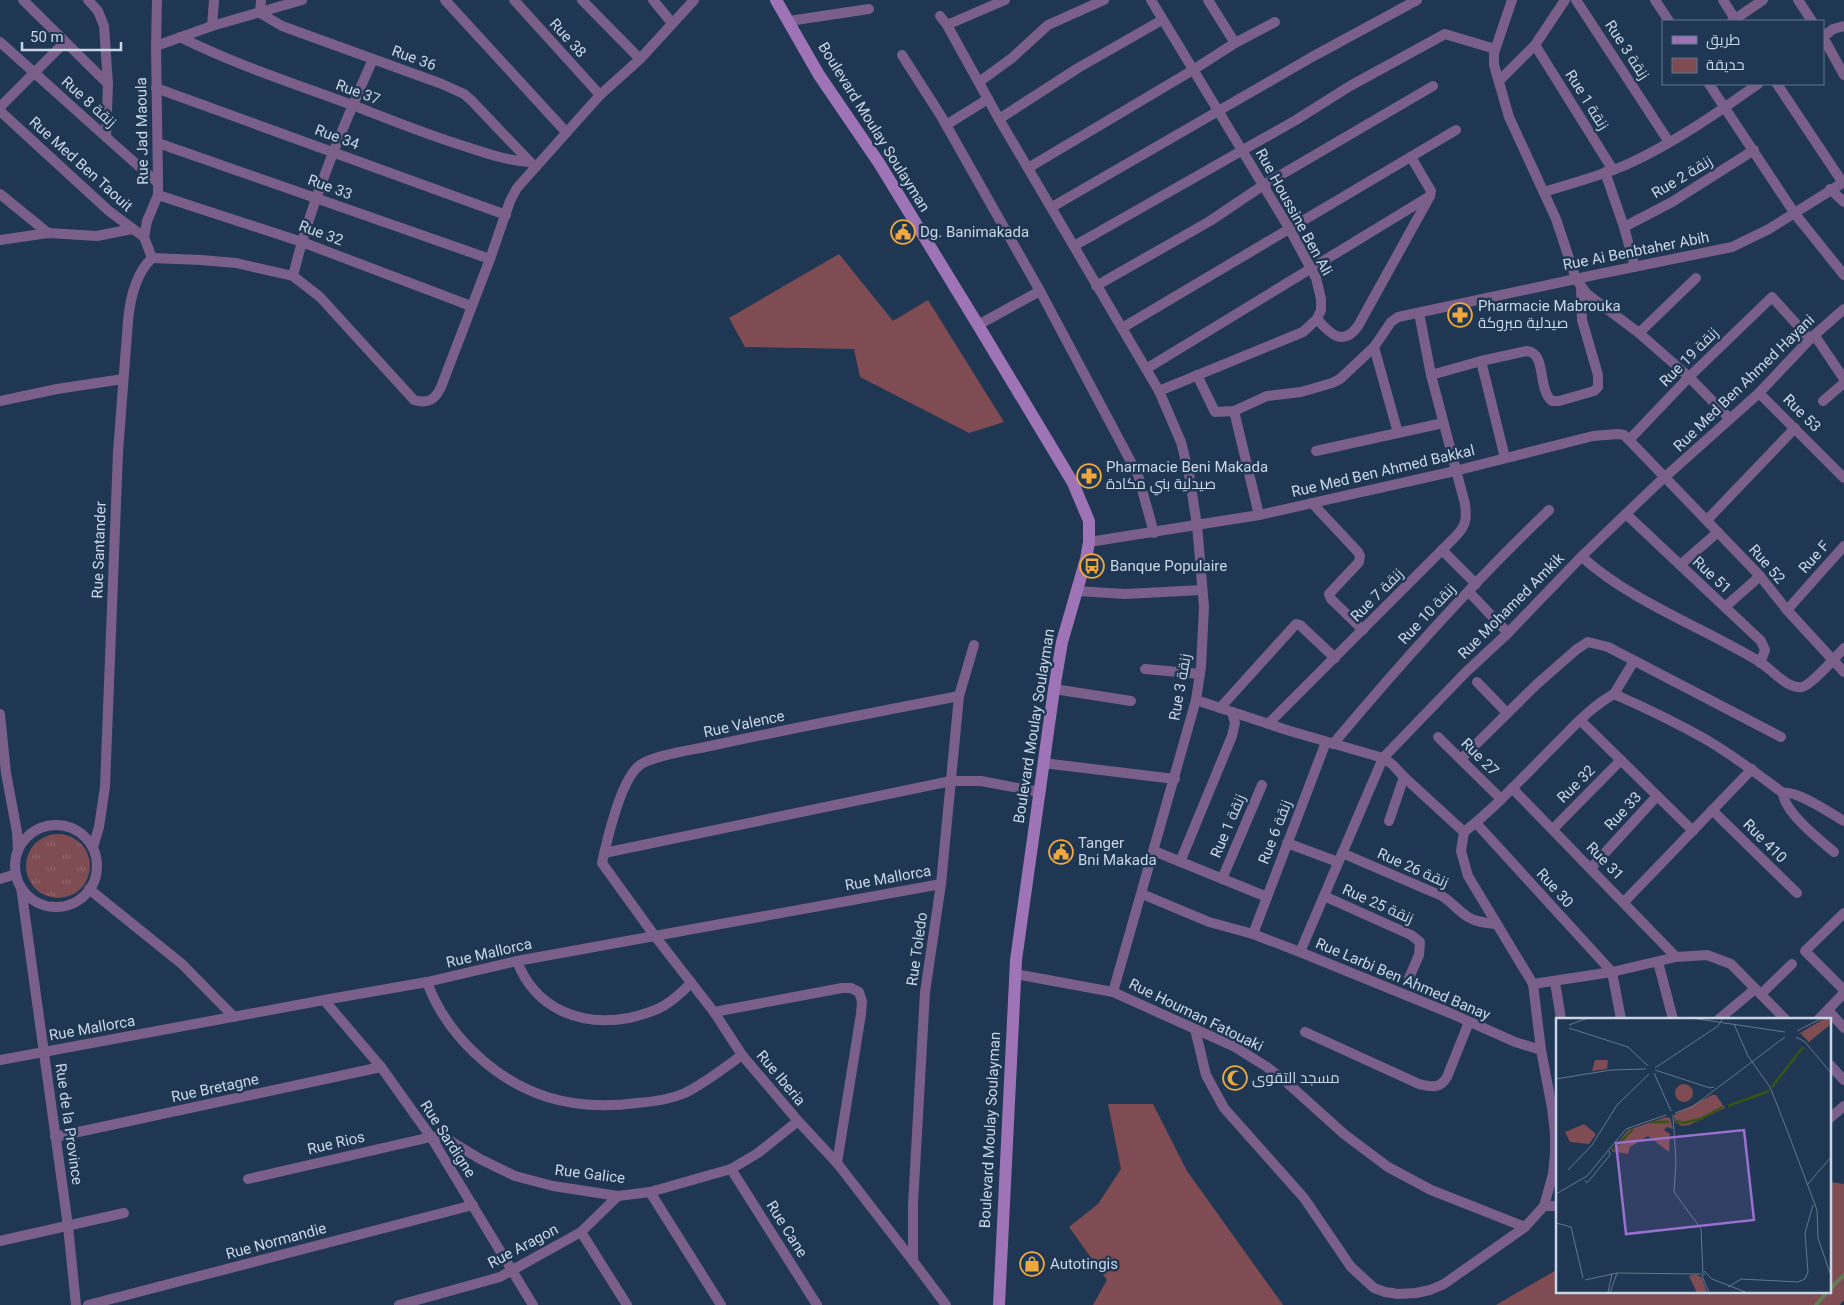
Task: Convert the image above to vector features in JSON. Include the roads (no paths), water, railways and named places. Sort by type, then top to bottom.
[{"type":"main road","name":"Boulevard Moulay Soulayman","points":[[776,0],[820,76],[879,164],[978,325],[1073,483],[1089,520],[1089,542],[1062,642],[1021,913],[1011,1028],[999,1305]]},
{"type":"street","points":[[24,0],[108,84]]},
{"type":"street","points":[[88,0],[98,11],[104,26],[108,84],[106,137]]},
{"type":"street","name":"Rue Jad Maoula","points":[[144,237],[147,221],[158,195],[156,46],[158,0]]},
{"type":"street","points":[[212,26],[214,0]]},
{"type":"street","points":[[260,13],[262,0]]},
{"type":"street","points":[[156,46],[212,26],[302,0]]},
{"type":"street","points":[[445,0],[566,132]]},
{"type":"street","name":"Rue 38","points":[[514,0],[600,96]]},
{"type":"street","points":[[582,0],[640,59]]},
{"type":"street","points":[[653,0],[672,23]]},
{"type":"street","points":[[144,237],[152,258],[236,263],[293,276],[320,297],[414,400],[430,401],[439,392],[510,201],[517,188],[533,164],[600,96],[640,59],[694,0]]},
{"type":"street","points":[[947,24],[1005,0]]},
{"type":"street","points":[[979,82],[1012,58],[1048,24],[1104,0]]},
{"type":"street","name":"Rue Houssine Ben Ali","points":[[1151,0],[1289,228],[1316,278],[1321,299],[1321,310],[1317,320]]},
{"type":"street","points":[[1208,0],[1234,43]]},
{"type":"street","points":[[1052,207],[1218,111],[1417,0]]},
{"type":"street","points":[[1431,375],[1517,352],[1531,351],[1538,359],[1546,395],[1552,401],[1559,401],[1594,391],[1598,387],[1598,375],[1583,325],[1579,283],[1544,192],[1509,118],[1494,66],[1493,57],[1495,49],[1512,0]]},
{"type":"street","points":[[1498,81],[1535,45],[1565,0]]},
{"type":"street","name":"Rue 3 زنقة","points":[[1576,0],[1669,142]]},
{"type":"street","points":[[1655,0],[1668,20]]},
{"type":"street","points":[[1723,0],[1734,20],[1763,0]]},
{"type":"street","points":[[1798,0],[1811,20]]},
{"type":"street","points":[[789,21],[869,9]]},
{"type":"street","name":"Rue 36","points":[[260,13],[282,26],[442,84],[464,94],[533,164]]},
{"type":"street","name":"Rue 3 زنقة","points":[[940,16],[947,24],[1096,286],[1159,391],[1181,442],[1189,474],[1197,525],[1204,607],[1200,674],[1196,700],[1175,780],[1114,992]]},
{"type":"street","points":[[999,118],[1078,68],[1162,20]]},
{"type":"street","points":[[1028,168],[1193,70],[1234,43],[1275,22]]},
{"type":"street","points":[[1824,36],[1833,29],[1844,26]]},
{"type":"street","points":[[1074,246],[1296,120],[1350,86],[1446,34],[1495,49]]},
{"type":"street","name":"Rue 37","points":[[180,37],[215,55],[443,140],[512,160],[533,164]]},
{"type":"street","points":[[1824,39],[1844,75]]},
{"type":"street","name":"Rue 8 زنقة","points":[[0,42],[36,72],[158,183]]},
{"type":"street","points":[[0,107],[65,42]]},
{"type":"street","name":"Rue 1 زنقة","points":[[1535,45],[1609,171],[1635,267]]},
{"type":"street","points":[[902,55],[946,125],[1040,291],[1138,475],[1154,533]]},
{"type":"street","points":[[293,276],[317,198],[352,105],[373,59]]},
{"type":"street","points":[[1710,85],[1795,214],[1844,275]]},
{"type":"street","points":[[1544,192],[1609,171],[1669,142],[1724,108],[1757,85]]},
{"type":"street","points":[[1778,85],[1843,182]]},
{"type":"street","points":[[1096,286],[1210,221],[1262,186],[1433,86]]},
{"type":"street","name":"Rue 34","points":[[156,88],[506,215]]},
{"type":"street","points":[[946,125],[988,99]]},
{"type":"street","name":"Rue Med Ben Taouit","points":[[0,111],[109,211],[144,237]]},
{"type":"street","points":[[1122,328],[1456,130]]},
{"type":"street","name":"Rue 33","points":[[158,143],[490,259]]},
{"type":"street","name":"Rue 2 زنقة","points":[[1624,227],[1672,202],[1754,150]]},
{"type":"street","points":[[1159,391],[1303,332],[1317,320],[1336,336],[1348,336],[1354,332],[1430,196],[1431,190],[1411,157]]},
{"type":"street","name":"Rue Ai Benbtaher Abih","points":[[1234,411],[1267,396],[1300,392],[1332,383],[1346,374],[1374,347],[1394,320],[1419,312],[1579,283],[1635,267],[1732,247],[1753,238],[1795,214],[1843,182]]},
{"type":"street","points":[[1830,189],[1844,202]]},
{"type":"street","points":[[0,194],[48,233]]},
{"type":"street","name":"Rue 32","points":[[158,195],[302,242],[472,306]]},
{"type":"street","points":[[1146,369],[1430,196]]},
{"type":"street","points":[[0,240],[48,233],[97,236],[132,229]]},
{"type":"street","name":"Rue Santander","points":[[92,847],[100,827],[105,787],[118,452],[130,304],[141,271],[152,258]]},
{"type":"street","points":[[1639,333],[1696,278]]},
{"type":"street","points":[[1579,283],[1596,302],[1639,333],[1689,377],[1730,419]]},
{"type":"street","points":[[978,325],[1040,291]]},
{"type":"street","name":"Rue 19 زنقة","points":[[1629,440],[1689,377],[1772,297],[1812,338]]},
{"type":"street","name":"Rue Med Ben Ahmed Hayani","points":[[1665,478],[1759,392],[1812,338],[1844,309]]},
{"type":"street","points":[[1419,312],[1431,375],[1455,471]]},
{"type":"street","points":[[1812,338],[1844,379]]},
{"type":"street","points":[[1374,347],[1398,433]]},
{"type":"street","points":[[1482,361],[1505,458]]},
{"type":"street","points":[[1197,375],[1215,412],[1234,411],[1259,515]]},
{"type":"street","points":[[0,401],[57,389],[123,379]]},
{"type":"street","points":[[1823,401],[1844,383]]},
{"type":"street","name":"Rue 53","points":[[1759,392],[1844,478]]},
{"type":"street","points":[[1316,451],[1443,423]]},
{"type":"street","points":[[1707,520],[1795,428]]},
{"type":"street","name":"Rue Med Ben Ahmed Bakkal","points":[[1089,542],[1259,515],[1455,471],[1610,433],[1624,436],[1629,440]]},
{"type":"street","points":[[1629,440],[1665,478]]},
{"type":"street","name":"Rue 7 زنقة","points":[[1268,724],[1462,531],[1467,516],[1455,471]]},
{"type":"street","name":"Rue Mohamed Amkik","points":[[1300,952],[1383,758],[1466,672],[1665,478]]},
{"type":"street","name":"Rue 52","points":[[1665,478],[1760,576],[1787,610],[1844,672]]},
{"type":"street","points":[[1312,503],[1360,556],[1359,562],[1329,594],[1330,599],[1363,630]]},
{"type":"street","name":"Rue 10 زنقة","points":[[1330,743],[1421,641],[1516,541],[1549,510]]},
{"type":"street","name":"Rue 51","points":[[1626,514],[1764,645],[1765,650],[1760,662]]},
{"type":"street","points":[[1680,565],[1718,532]]},
{"type":"street","name":"Rue F","points":[[1787,610],[1844,546]]},
{"type":"street","points":[[1442,550],[1508,633]]},
{"type":"street","points":[[1582,557],[1594,569],[1615,582],[1760,662],[1789,684],[1801,687],[1807,684],[1844,648]]},
{"type":"street","points":[[1725,607],[1760,576]]},
{"type":"street","points":[[1077,591],[1125,594],[1202,590]]},
{"type":"street","points":[[1220,708],[1296,624],[1300,624],[1335,658]]},
{"type":"street","points":[[1461,759],[1537,684],[1577,649],[1588,642],[1603,644],[1781,737]]},
{"type":"street","name":"Rue Toledo","points":[[914,1261],[913,1204],[925,992],[941,884],[959,696],[974,645]]},
{"type":"street","points":[[1195,1029],[1206,1075],[1224,1108],[1304,1198],[1351,1267],[1374,1288],[1398,1294],[1430,1290],[1444,1284],[1525,1227],[1544,1206],[1556,1160],[1555,1133],[1541,1050],[1533,984],[1468,876],[1461,851],[1464,832],[1501,799],[1580,720],[1599,703],[1614,694],[1634,661]]},
{"type":"street","points":[[1145,669],[1200,674]]},
{"type":"street","points":[[1477,682],[1507,713]]},
{"type":"street","points":[[1054,689],[1131,702]]},
{"type":"street","points":[[1614,694],[1642,706],[1708,741],[1752,769],[1783,793],[1784,800],[1790,809],[1834,852]]},
{"type":"street","name":"Rue Valence","points":[[603,858],[615,813],[622,795],[635,770],[646,762],[749,737],[959,696]]},
{"type":"street","points":[[1196,700],[1268,724],[1383,758],[1393,765],[1464,832]]},
{"type":"street","points":[[1180,862],[1232,736],[1235,723],[1232,712]]},
{"type":"street","points":[[0,714],[6,773],[17,832],[18,852]]},
{"type":"street","points":[[1580,720],[1693,831]]},
{"type":"street","name":"Rue 27","points":[[1438,737],[1501,799]]},
{"type":"street","name":"Rue 6 زنقة","points":[[1253,934],[1287,843],[1330,743]]},
{"type":"street","name":"Rue 32","points":[[1553,829],[1621,760]]},
{"type":"street","points":[[1043,763],[1175,780]]},
{"type":"street","points":[[1624,902],[1752,769]]},
{"type":"street","points":[[1389,821],[1404,777]]},
{"type":"street","points":[[603,858],[951,782],[981,781],[1039,792]]},
{"type":"street","name":"Rue 1 زنقة","points":[[1222,879],[1262,785]]},
{"type":"street","name":"Rue 31","points":[[1512,788],[1676,956]]},
{"type":"street","points":[[1783,793],[1799,794],[1844,821]]},
{"type":"street","name":"Rue 33","points":[[1591,868],[1657,796]]},
{"type":"street","name":"Rue 410","points":[[1712,810],[1797,893]]},
{"type":"street","name":"Rue 30","points":[[1476,823],[1612,972]]},
{"type":"street","points":[[54,825],[76,830],[86,838],[92,847],[97,869],[94,880],[81,898],[60,906],[49,906],[28,896],[21,887],[16,874],[15,863],[18,852],[23,841],[42,827],[54,825]]},
{"type":"street","name":"Rue 26 زنقة","points":[[1287,843],[1340,857],[1442,896],[1467,917],[1496,924]]},
{"type":"street","points":[[1154,850],[1267,897]]},
{"type":"street","name":"Rue Iberia","points":[[603,858],[654,935],[714,1012],[742,1055],[798,1121],[837,1163],[946,1305]]},
{"type":"street","points":[[0,879],[16,874]]},
{"type":"street","name":"Rue Mallorca","points":[[0,1060],[427,982],[517,961],[654,935],[941,884]]},
{"type":"street","name":"Rue de la Province","points":[[21,887],[68,1226],[76,1305]]},
{"type":"street","points":[[89,889],[182,964],[234,1017]]},
{"type":"street","name":"Rue Larbi Ben Ahmed Banay","points":[[1142,894],[1209,922],[1253,934],[1300,952],[1515,1042],[1541,1050]]},
{"type":"street","name":"Rue 25 زنقة","points":[[1324,896],[1412,935],[1420,942],[1419,955],[1409,978]]},
{"type":"street","points":[[1820,1018],[1844,992],[1805,951],[1844,913]]},
{"type":"street","points":[[1533,984],[1612,972],[1676,956],[1707,955],[1731,964],[1784,1018]]},
{"type":"street","points":[[517,961],[535,992],[555,1008],[574,1017],[607,1020],[649,1013],[665,1006],[691,983]]},
{"type":"street","points":[[1658,962],[1673,1018]]},
{"type":"street","points":[[1720,1018],[1758,992],[1792,964]]},
{"type":"street","points":[[1612,972],[1621,1018]]},
{"type":"street","name":"Rue Houman Fatouaki","points":[[1015,974],[1114,992],[1234,1047],[1266,1067],[1303,1096],[1344,1134],[1396,1172],[1431,1190],[1525,1227]]},
{"type":"street","points":[[427,982],[433,999],[467,1046],[509,1079],[547,1096],[604,1106],[648,1102],[684,1093],[742,1055]]},
{"type":"street","points":[[1555,982],[1562,1018]]},
{"type":"street","points":[[714,1012],[842,988],[851,988],[860,992],[862,1001],[861,1014],[837,1163]]},
{"type":"street","name":"Rue Sardigne","points":[[324,1000],[381,1067],[431,1137],[533,1305]]},
{"type":"street","points":[[1828,1010],[1844,1028]]},
{"type":"street","points":[[1305,1032],[1419,1084],[1437,1087],[1443,1084],[1448,1077],[1469,1022]]},
{"type":"street","name":"Rue Bretagne","points":[[55,1138],[381,1067]]},
{"type":"street","points":[[1832,1067],[1844,1080]]},
{"type":"street","points":[[1832,1116],[1844,1106]]},
{"type":"street","name":"Rue Galice","points":[[431,1137],[444,1137],[480,1159],[515,1176],[553,1186],[618,1196],[650,1192],[731,1169],[758,1154],[798,1121]]},
{"type":"street","name":"Rue Rios","points":[[248,1179],[431,1137]]},
{"type":"street","name":"Rue Cane","points":[[731,1169],[817,1305]]},
{"type":"street","points":[[650,1192],[721,1305]]},
{"type":"street","name":"Rue Aragon","points":[[399,1305],[500,1277],[581,1232],[618,1196]]},
{"type":"street","name":"Rue Normandie","points":[[88,1305],[472,1205]]},
{"type":"street","points":[[1544,1206],[1556,1206]]},
{"type":"street","points":[[0,1241],[124,1213]]},
{"type":"street","points":[[581,1232],[627,1305]]},
{"type":"waterway","points":[[1832,1287],[1844,1275]]},
{"type":"waterway","points":[[1816,1305],[1827,1292]]},
{"type":"place","name":"Dg. Banimakada","points":[[903,232]]},
{"type":"place","name":"Pharmacie Mabrouka صيدلية مبروكة","points":[[1460,315]]},
{"type":"place","name":"Pharmacie Beni Makada صيدلية بني مكادة","points":[[1089,476]]},
{"type":"place","name":"Banque Populaire","points":[[1092,566]]},
{"type":"place","name":"Tanger Bni Makada","points":[[1061,852]]},
{"type":"place","name":"مسجد التقوى","points":[[1235,1078]]},
{"type":"place","name":"Autotingis","points":[[1032,1264]]}]
